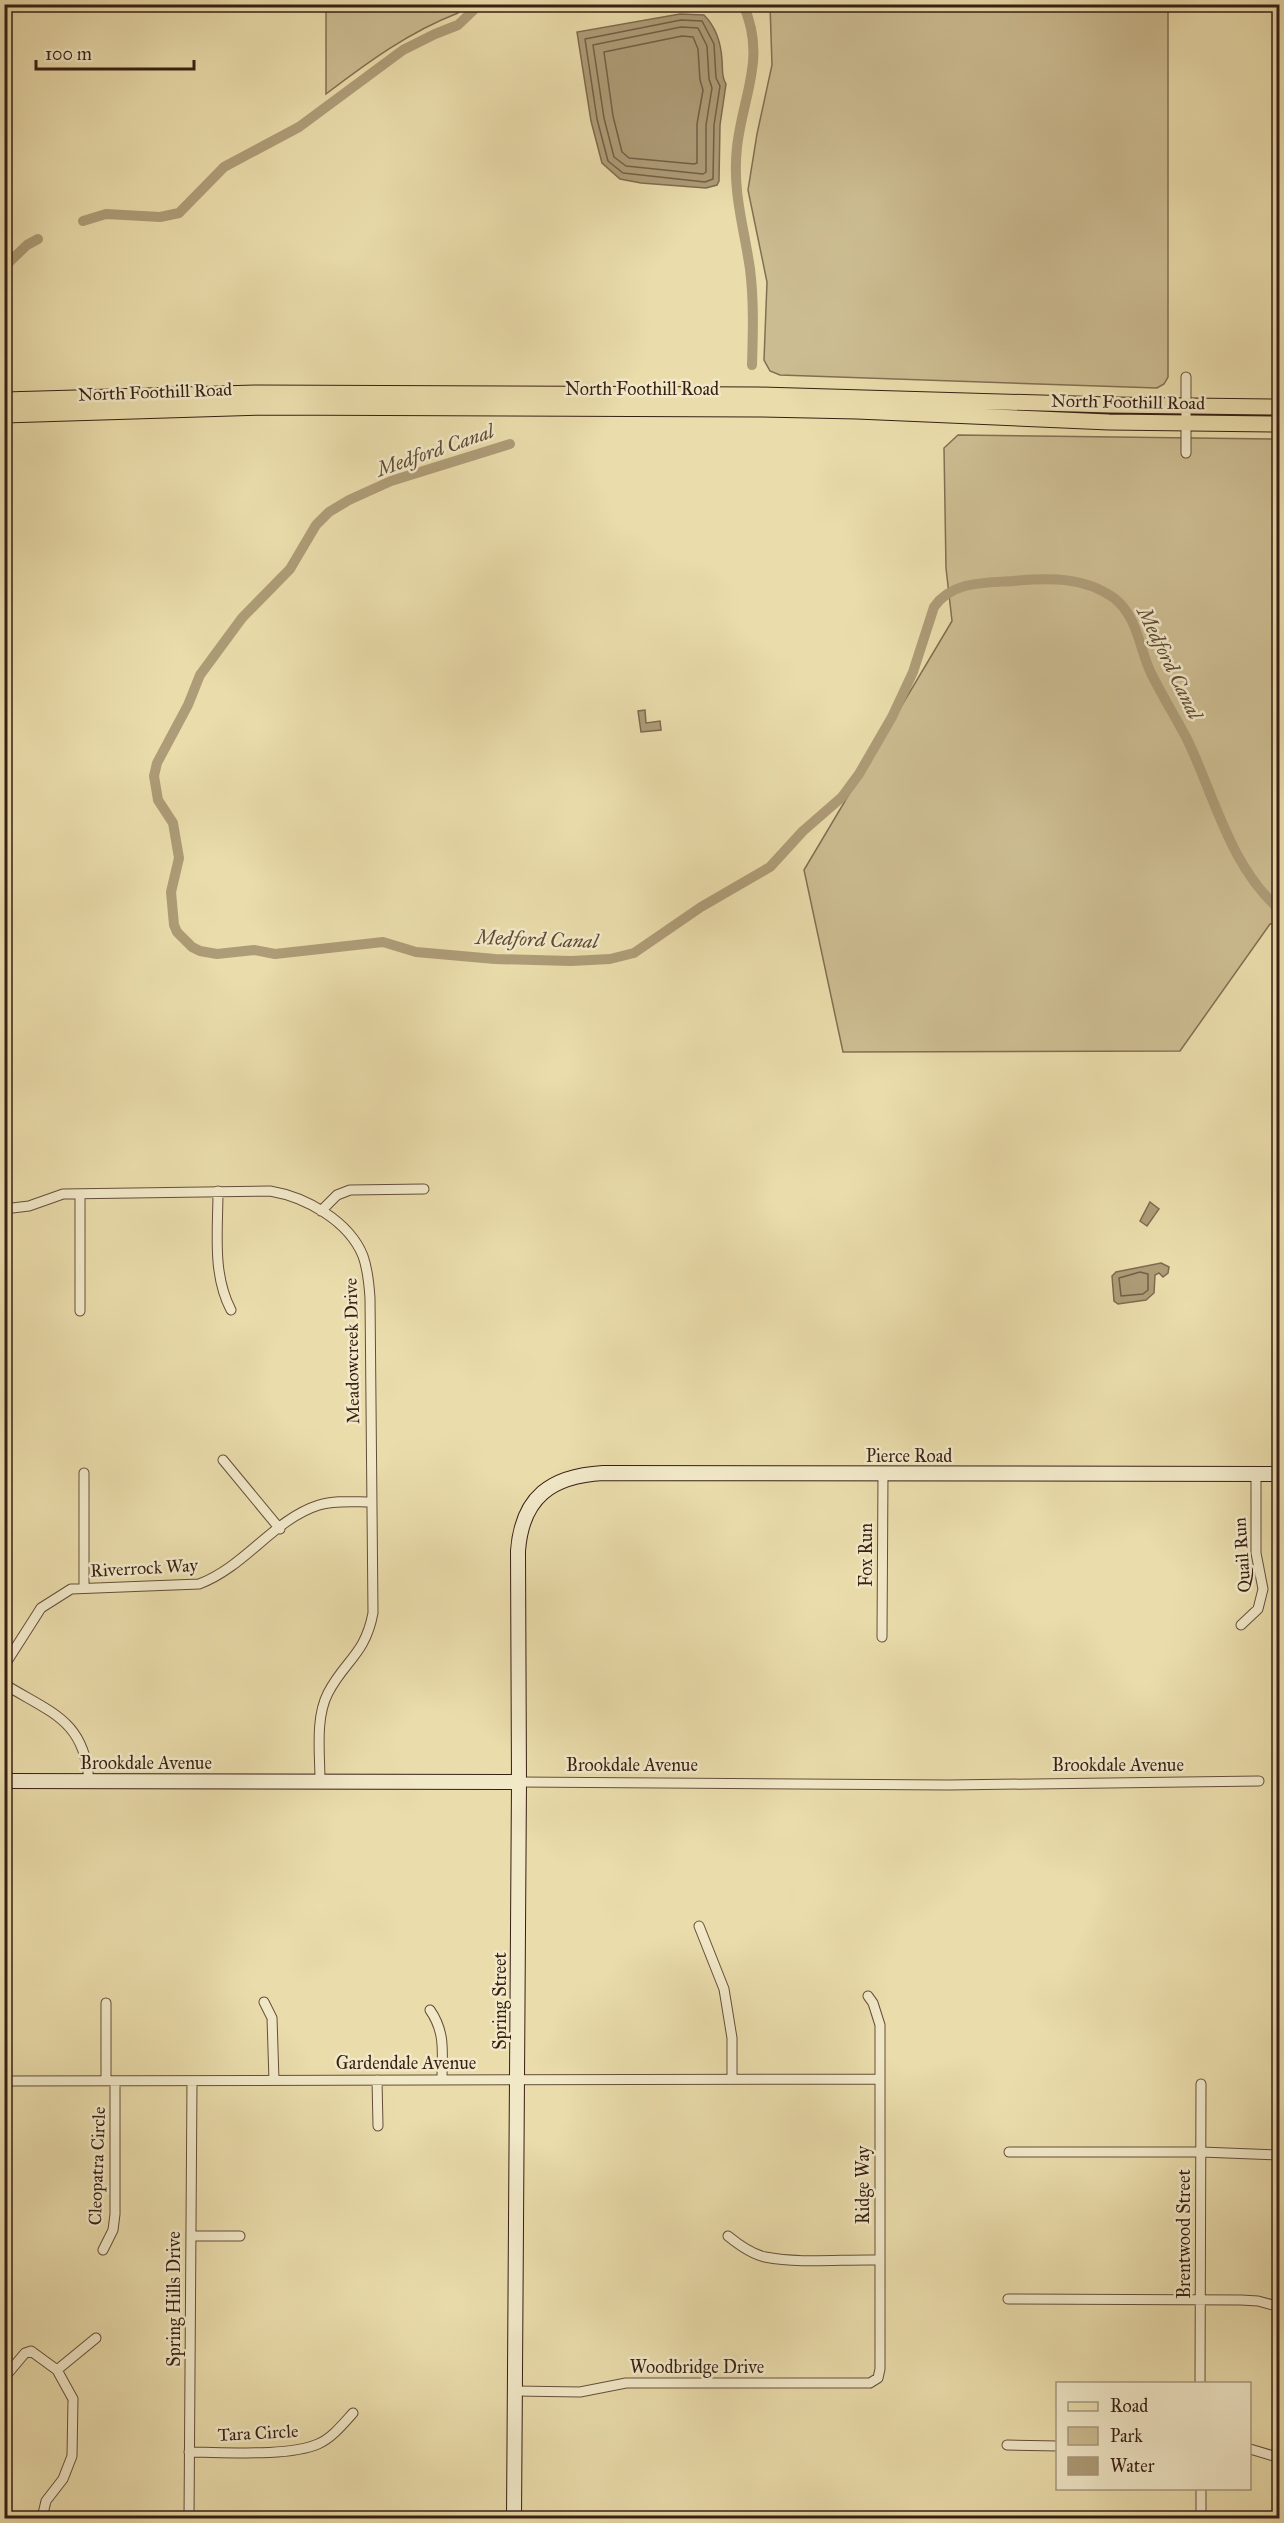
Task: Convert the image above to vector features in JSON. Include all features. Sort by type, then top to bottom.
[{"type":"main road","name":"North Foothill Road","points":[[4,400],[255,393],[759,395],[1280,407]]},
{"type":"main road","name":"North Foothill Road","points":[[4,416],[260,407],[747,409],[1280,424]]},
{"type":"street","points":[[1186,377],[1186,453]]},
{"type":"street","points":[[321,1211],[337,1195],[350,1190],[424,1190]]},
{"type":"street","points":[[218,1191],[218,1272],[231,1310]]},
{"type":"street","name":"Meadowcreek Drive","points":[[4,1209],[28,1206],[63,1194],[270,1191],[283,1193],[321,1211],[353,1239],[362,1254],[368,1274],[373,1613],[365,1642],[335,1681],[323,1706],[320,1781]]},
{"type":"street","points":[[80,1194],[80,1311]]},
{"type":"street","points":[[223,1460],[280,1528]]},
{"type":"street","points":[[84,1473],[84,1587]]},
{"type":"street","name":"Pierce Road","points":[[543,1492],[570,1478],[603,1473],[1280,1474]]},
{"type":"street","name":"Fox Run","points":[[882,1637],[883,1474]]},
{"type":"street","name":"Quail Run","points":[[1241,1625],[1258,1609],[1263,1589],[1263,1578],[1256,1553],[1256,1474]]},
{"type":"street","name":"Spring Street","points":[[514,2518],[519,1537],[527,1511],[543,1492]]},
{"type":"street","name":"Riverrock Way","points":[[4,1666],[41,1608],[71,1589],[199,1584],[216,1578],[308,1509],[322,1504],[371,1502]]},
{"type":"street","points":[[4,1684],[59,1718],[77,1736],[84,1749],[89,1782]]},
{"type":"street","name":"Brookdale Avenue","points":[[4,1781],[949,1785],[1259,1780]]},
{"type":"street","points":[[699,1926],[724,1989],[732,2038],[732,2079]]},
{"type":"street","name":"Ridge Way","points":[[868,1996],[873,2003],[880,2025],[880,2369],[878,2378]]},
{"type":"street","points":[[264,2002],[272,2018],[274,2080]]},
{"type":"street","name":"Cleopatra Circle","points":[[103,2250],[114,2230],[115,2214],[106,2003]]},
{"type":"street","points":[[430,2010],[439,2023],[442,2034],[442,2080]]},
{"type":"street","name":"Gardendale Avenue","points":[[4,2081],[880,2079]]},
{"type":"street","name":"Spring Hills Drive","points":[[189,2518],[192,2080]]},
{"type":"street","points":[[377,2080],[378,2126]]},
{"type":"street","name":"Brentwood Street","points":[[1200,2382],[1202,2084]]},
{"type":"street","points":[[1009,2152],[1201,2152],[1280,2155]]},
{"type":"street","points":[[191,2236],[240,2236]]},
{"type":"street","points":[[728,2236],[743,2248],[763,2256],[786,2259],[879,2259]]},
{"type":"street","points":[[1008,2300],[1200,2299],[1258,2301],[1280,2307]]},
{"type":"street","points":[[57,2370],[96,2338]]},
{"type":"street","points":[[4,2378],[25,2353],[31,2351],[57,2370],[73,2399],[72,2456],[63,2480],[46,2501],[42,2518]]},
{"type":"street","name":"Woodbridge Drive","points":[[516,2391],[580,2392],[626,2383],[870,2383],[878,2378]]},
{"type":"street","name":"Tara Circle","points":[[189,2452],[268,2451],[318,2444],[354,2414]]},
{"type":"street","points":[[1007,2445],[1056,2446]]},
{"type":"street","points":[[1251,2449],[1280,2458]]},
{"type":"street","points":[[1201,2490],[1201,2518]]},
{"type":"green space","points":[[326,4],[462,5],[458,13],[423,29],[373,59],[326,94]]},
{"type":"green space","points":[[770,5],[1168,5],[1168,377],[1164,384],[1157,388],[780,375],[770,371],[764,360],[767,282],[748,190],[772,65]]},
{"type":"green space","points":[[958,435],[1279,439],[1279,924],[1270,924],[1180,1051],[843,1052],[804,870],[952,621],[946,568],[944,448]]},
{"type":"water","points":[[680,14],[704,15],[712,25],[719,42],[726,84],[720,125],[719,181],[717,185],[706,188],[620,179],[602,163],[591,121],[577,32]]},
{"type":"water","points":[[645,710],[646,723],[660,721],[661,730],[641,732],[638,711]]},
{"type":"water","points":[[1150,1202],[1159,1209],[1147,1226],[1140,1221]]},
{"type":"water","points":[[1161,1263],[1169,1267],[1168,1273],[1163,1277],[1159,1273],[1155,1275],[1154,1293],[1146,1300],[1118,1304],[1114,1301],[1112,1276],[1116,1272]]},
{"type":"waterway","name":"Medford Canal","points":[[83,221],[106,214],[160,217],[179,213],[224,167],[299,127],[403,50],[458,25],[480,4]]},
{"type":"waterway","name":"Medford Canal","points":[[743,4],[750,23],[753,59],[737,147],[736,179],[751,281],[752,365]]},
{"type":"waterway","name":"Medford Canal","points":[[4,267],[27,245],[38,239]]},
{"type":"waterway","name":"Medford Canal","points":[[510,444],[391,481],[329,512],[316,525],[290,569],[242,618],[200,675],[188,705],[157,763],[154,776],[158,800],[173,823],[179,858],[171,892],[174,925],[177,932],[192,947],[217,954],[254,950],[275,954],[383,942],[416,952],[495,959],[571,961],[610,959],[634,953],[701,907],[770,867],[803,831],[842,797],[859,774],[892,717],[913,672],[934,607],[941,599],[950,592],[969,585],[1039,579],[1065,580],[1090,586],[1114,598],[1128,613],[1150,671],[1187,739],[1236,851],[1248,872],[1280,910]]}]
